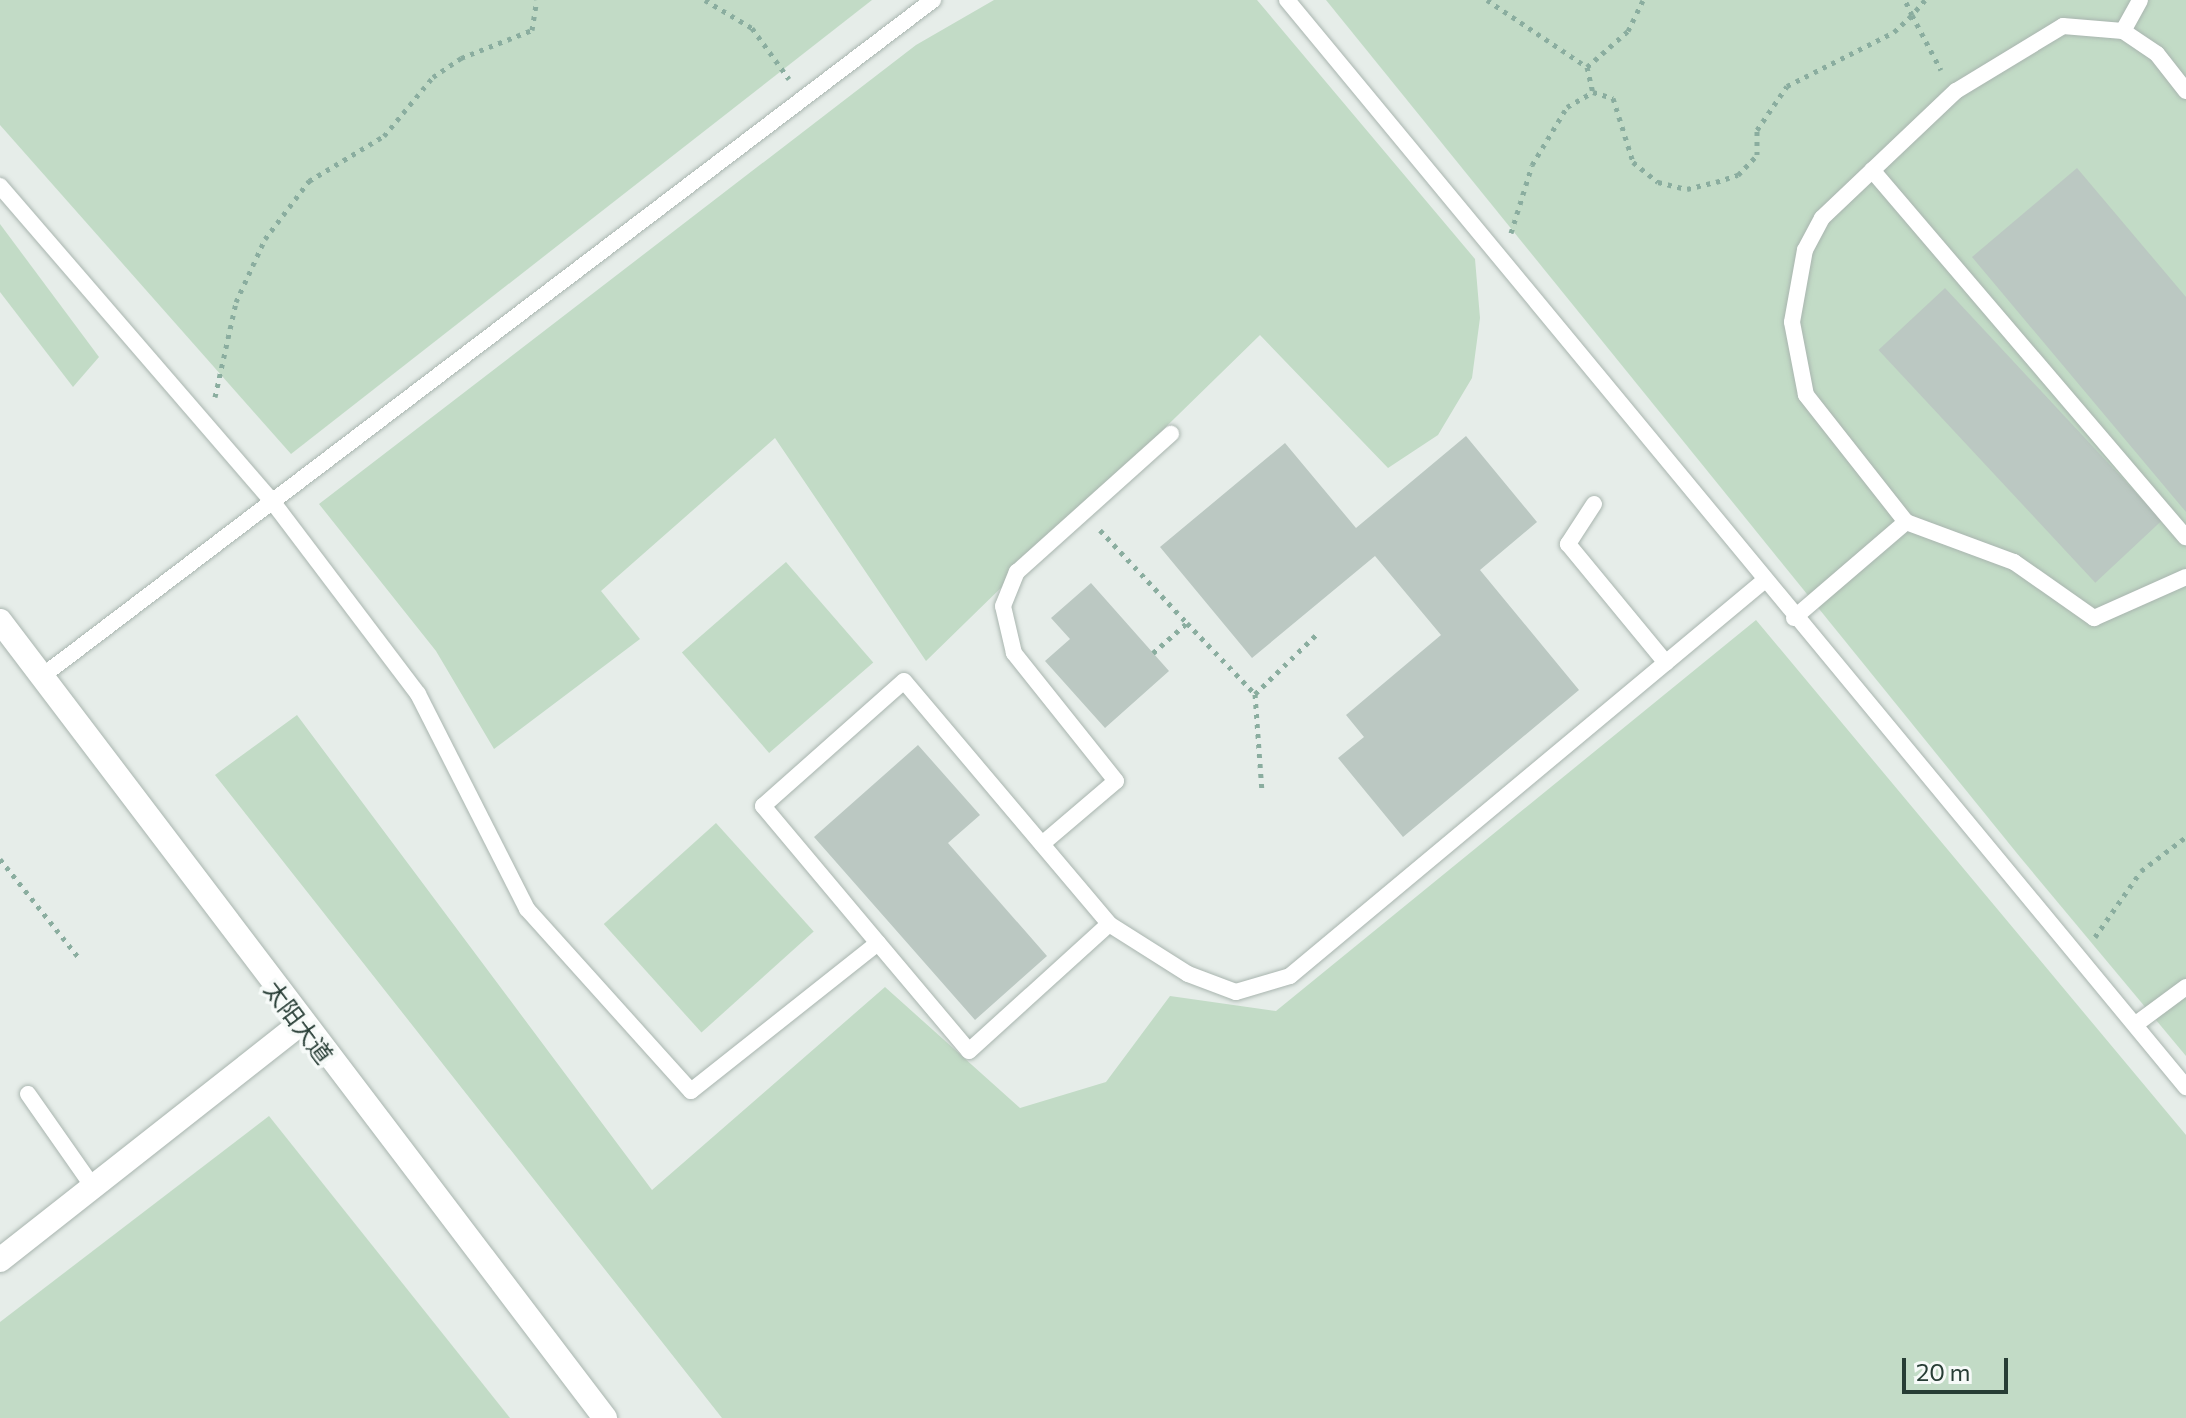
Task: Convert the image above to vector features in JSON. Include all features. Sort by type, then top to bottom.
[{"type":"main road","name":"太阳大道","points":[[0,621],[300,1024],[605,1418]]},
{"type":"main road","points":[[0,1260],[300,1024]]},
{"type":"lane","points":[[41,677],[799,97],[933,0]]},
{"type":"lane","points":[[1287,0],[1794,618],[2081,957],[2186,1087]]},
{"type":"lane","points":[[2123,31],[2140,0]]},
{"type":"lane","points":[[2186,91],[2157,54],[2123,31],[2063,26],[1956,91],[1822,218],[1805,250],[1792,322],[1806,395],[1906,522],[2014,562],[2094,618],[2186,577]]},
{"type":"lane","points":[[1872,170],[2186,537]]},
{"type":"lane","points":[[0,186],[272,501],[418,694],[527,909],[691,1091],[878,943]]},
{"type":"lane","points":[[1042,844],[1116,781],[1014,653],[1003,606],[1017,572],[1171,434]]},
{"type":"lane","points":[[1594,504],[1568,544],[1666,663]]},
{"type":"lane","points":[[1794,618],[1906,522]]},
{"type":"lane","points":[[1109,924],[969,1051],[763,806],[904,681],[1109,924],[1188,974],[1236,992],[1290,976],[1764,581]]},
{"type":"lane","points":[[2136,1024],[2186,987]]},
{"type":"lane","points":[[28,1094],[93,1187]]},
{"type":"path","points":[[200,417],[218,394],[236,302],[265,239],[309,181],[384,136],[433,77],[461,58],[532,30],[537,0]]},
{"type":"path","points":[[705,0],[752,28],[799,97]]},
{"type":"path","points":[[1487,0],[1587,67],[1593,92]]},
{"type":"path","points":[[1587,67],[1628,31],[1643,0]]},
{"type":"path","points":[[1905,0],[1956,91]]},
{"type":"path","points":[[1502,260],[1546,136],[1567,107],[1593,92],[1613,98],[1633,162],[1658,182],[1701,186],[1738,175],[1757,155],[1757,130],[1801,74],[1845,59],[1912,15],[1925,0]]},
{"type":"path","points":[[1084,512],[1255,694],[1262,792]]},
{"type":"path","points":[[1153,653],[1187,623]]},
{"type":"path","points":[[1255,694],[1318,633]]},
{"type":"path","points":[[2081,957],[2141,871],[2186,837]]},
{"type":"path","points":[[0,859],[79,958]]},
{"type":"green space","points":[[0,0],[872,0],[291,454],[0,125]]},
{"type":"green space","points":[[994,0],[1257,0],[1475,259],[1480,318],[1472,378],[1438,435],[1388,468],[1260,335],[926,661],[775,438],[601,591],[640,639],[494,749],[436,651],[319,504],[916,45]]},
{"type":"green space","points":[[1326,0],[2186,0],[2186,1056],[2020,857]]},
{"type":"green space","points":[[0,224],[99,357],[73,387],[0,292]]},
{"type":"green space","points":[[786,562],[873,662],[769,753],[682,653]]},
{"type":"green space","points":[[1756,620],[2186,1135],[2186,1418],[722,1418],[215,775],[297,715],[652,1190],[885,987],[1020,1108],[1106,1082],[1170,996],[1276,1011]]},
{"type":"green space","points":[[716,823],[814,931],[701,1033],[604,924]]},
{"type":"green space","points":[[269,1116],[510,1418],[0,1418],[0,1322]]},
{"type":"building","points":[[2077,168],[2186,297],[2186,512],[1972,257]]},
{"type":"building","points":[[1945,288],[2162,521],[2095,583],[1878,350]]},
{"type":"building","points":[[1466,436],[1537,522],[1480,570],[1579,690],[1403,837],[1338,758],[1364,737],[1346,715],[1441,635],[1375,556],[1252,658],[1160,547],[1285,443],[1356,528]]},
{"type":"building","points":[[1091,583],[1169,671],[1105,728],[1045,661],[1070,639],[1051,618]]},
{"type":"building","points":[[918,745],[980,815],[948,843],[1047,956],[975,1020],[814,837]]}]
